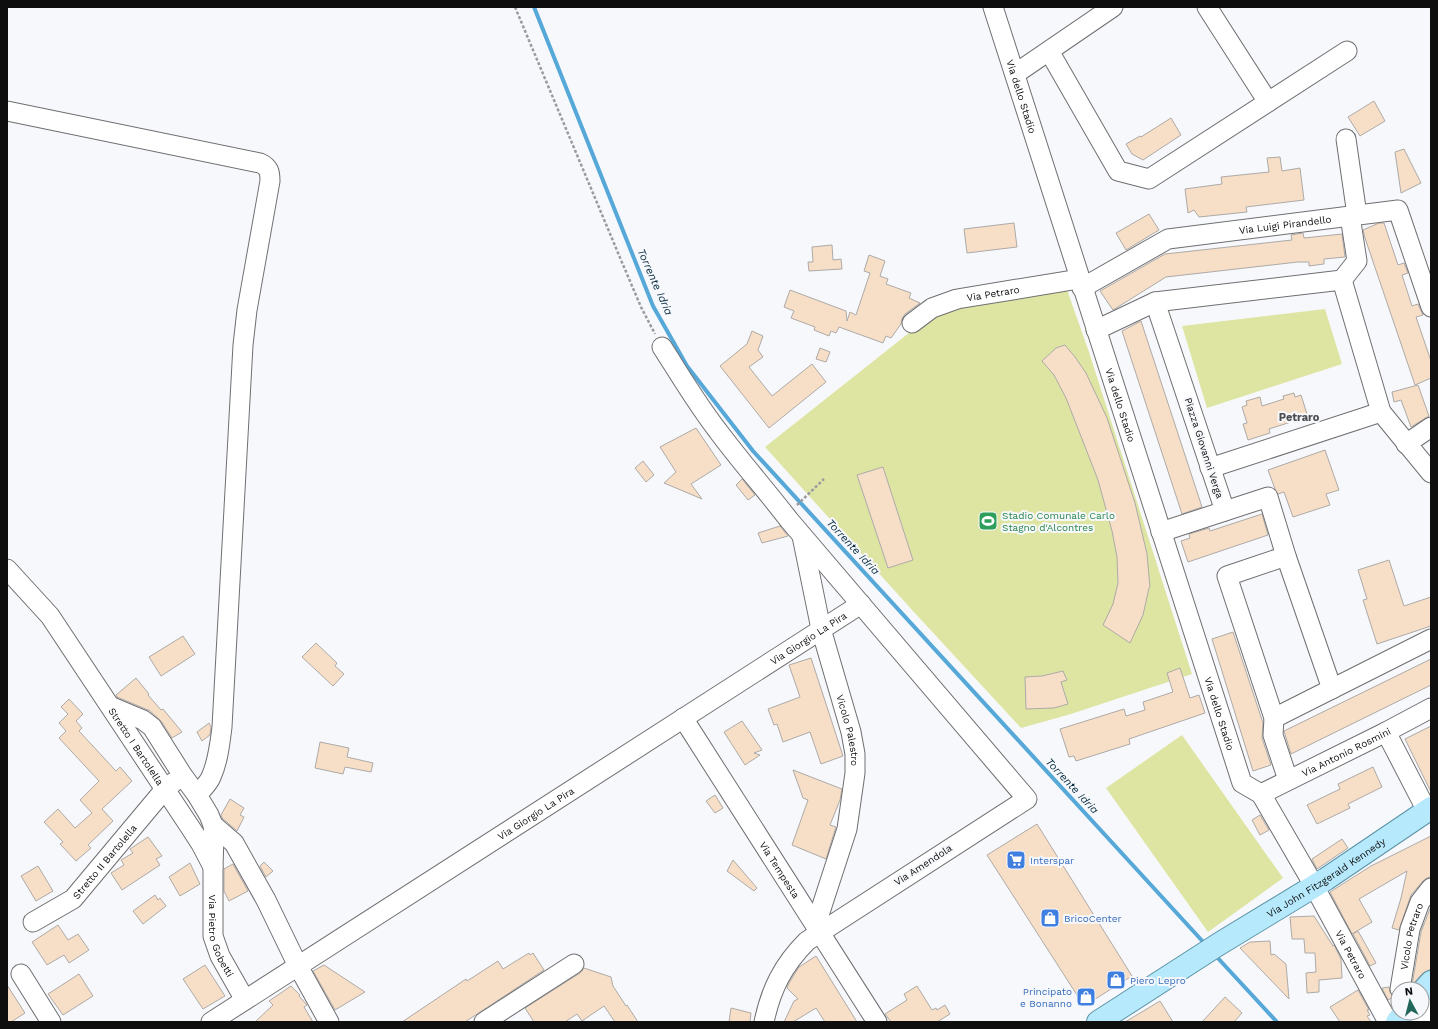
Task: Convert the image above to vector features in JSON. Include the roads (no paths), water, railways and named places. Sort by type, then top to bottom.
[{"type":"main road","name":"Via John Fitzgerald Kennedy","points":[[1098,1022],[1219,944],[1314,886],[1430,810]]},
{"type":"street","name":"Via dello Stadio","points":[[993,7],[1242,783],[1261,794]]},
{"type":"street","points":[[1016,78],[1049,51],[1113,7]]},
{"type":"street","points":[[1207,7],[1268,102]]},
{"type":"street","points":[[1049,51],[1118,171],[1150,179],[1348,50]]},
{"type":"street","points":[[7,111],[260,163],[269,170],[270,181],[247,310],[243,345],[222,726],[216,760],[211,777],[207,785],[197,795]]},
{"type":"street","points":[[1096,330],[1155,302],[1342,280],[1357,261],[1346,139]]},
{"type":"street","name":"Via Luigi Pirandello","points":[[1081,284],[1168,239],[1398,210],[1431,307]]},
{"type":"street","points":[[1342,280],[1381,412],[1431,473]]},
{"type":"street","name":"Via Petraro","points":[[912,323],[932,308],[957,299],[1081,284]]},
{"type":"street","name":"Piazza Giovanni Verga","points":[[1155,302],[1225,511],[1268,497],[1286,556]]},
{"type":"street","points":[[662,346],[718,431],[801,535],[861,604]]},
{"type":"street","points":[[1210,468],[1381,412]]},
{"type":"street","points":[[1406,444],[1431,427]]},
{"type":"street","points":[[1161,532],[1225,511]]},
{"type":"street","name":"Vicolo Palestro","points":[[801,535],[821,629],[851,732],[855,754],[855,773],[847,829],[820,912],[817,928]]},
{"type":"street","points":[[1288,780],[1274,735],[1274,718],[1227,576],[1286,556],[1332,689]]},
{"type":"street","points":[[7,570],[50,616],[112,707]]},
{"type":"street","name":"Via Giorgio La Pira","points":[[211,1022],[861,604]]},
{"type":"street","name":"Via Amendola","points":[[764,1022],[776,981],[784,967],[817,928],[1027,798],[861,604]]},
{"type":"street","points":[[1274,718],[1431,640]]},
{"type":"street","name":"Stretto I Bartolella","points":[[112,707],[143,720],[152,727],[197,795],[211,820],[234,844],[266,900],[298,966],[329,1022]]},
{"type":"street","name":"Stretto I Bartolella","points":[[112,707],[201,844],[212,867]]},
{"type":"street","name":"Via Antonio Rosmini","points":[[1261,794],[1431,708]]},
{"type":"street","name":"Via Tempesta","points":[[683,718],[877,1022]]},
{"type":"street","points":[[1386,732],[1430,810]]},
{"type":"street","name":"Stretto II Bartolella","points":[[33,922],[74,899],[165,789],[183,776]]},
{"type":"street","name":"Via Petraro","points":[[1261,794],[1314,886],[1388,1022]]},
{"type":"street","points":[[190,827],[198,827],[211,820]]},
{"type":"street","name":"Stretto I Bartolella","points":[[211,820],[214,836],[212,867]]},
{"type":"street","name":"Via Pietro Gobetti","points":[[212,867],[213,936],[220,956],[245,1000]]},
{"type":"street","name":"Vicolo Petraro","points":[[1401,981],[1410,929],[1420,902],[1431,888]]},
{"type":"street","points":[[484,1022],[574,964]]},
{"type":"street","points":[[21,974],[51,1022]]},
{"type":"waterway","name":"Torrente Idria","points":[[534,7],[653,306],[687,366],[753,451],[1206,945]]},
{"type":"waterway","name":"Torrente Idria","points":[[1215,955],[1277,1022]]},
{"type":"place","name":"Stadio Comunale Carlo Stagno d'Alcontres","points":[[988,521]]},
{"type":"place","name":"Interspar","points":[[1016,860]]},
{"type":"place","name":"BricoCenter","points":[[1050,918]]},
{"type":"place","name":"Piero Lepro","points":[[1116,980]]},
{"type":"place","name":"Principato e Bonanno","points":[[1086,997]]},
{"type":"district","name":"Petraro","points":[[1299,417]]}]
